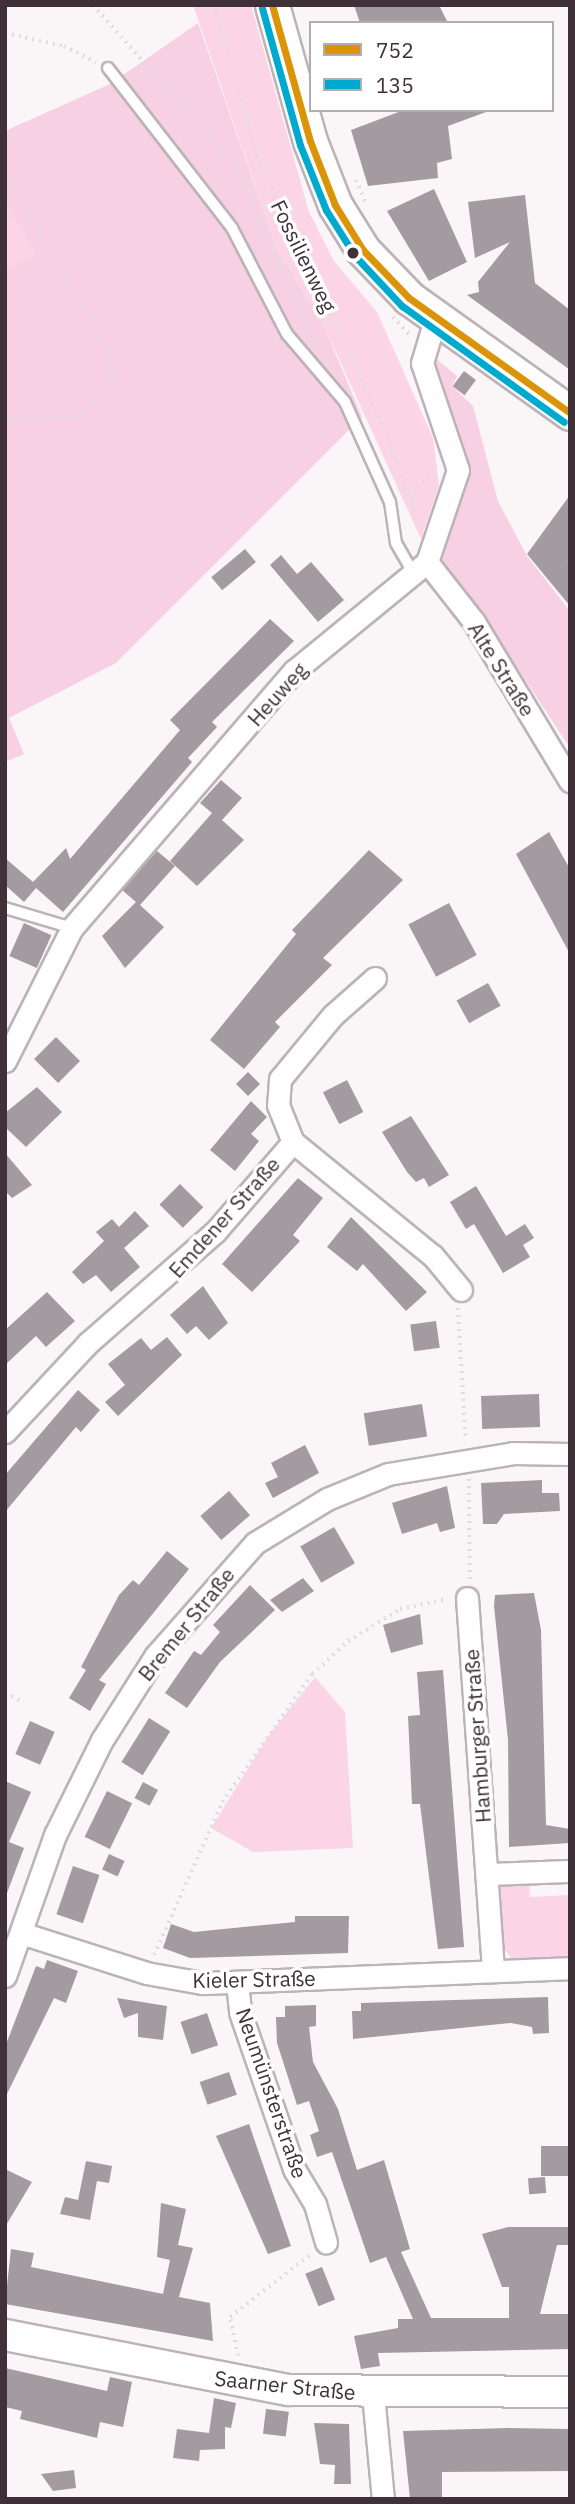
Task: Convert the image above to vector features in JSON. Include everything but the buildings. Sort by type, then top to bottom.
[{"type":"main road","points":[[272,5],[335,205],[363,250],[436,316],[570,413]]},
{"type":"main road","name":"Saarner Straße","points":[[5,2335],[245,2385],[373,2394],[570,2392]]},
{"type":"street","points":[[420,567],[457,470],[453,446],[422,363],[436,316]]},
{"type":"street","name":"Alte Straße","points":[[420,567],[480,632],[570,781]]},
{"type":"street","name":"Heuweg","points":[[5,1061],[72,928],[294,671],[420,567]]},
{"type":"street","name":"Emdener Straße","points":[[5,1432],[88,1343],[215,1232],[293,1142],[278,1105],[280,1079],[333,1015],[375,978]]},
{"type":"street","points":[[293,1142],[433,1256],[460,1290]]},
{"type":"street","name":"Bremer Straße","points":[[5,1976],[55,1835],[102,1740],[156,1655],[209,1589],[255,1544],[327,1499],[388,1474],[468,1459],[570,1454]]},
{"type":"street","name":"Hamburger Straße","points":[[467,1598],[487,1874]]},
{"type":"street","points":[[494,1971],[487,1874],[570,1871]]},
{"type":"street","name":"Kieler Straße","points":[[21,1933],[146,1973],[237,1982],[570,1968]]},
{"type":"street","name":"Neumünsterstraße","points":[[237,1982],[240,2012],[294,2169],[315,2204],[326,2242]]},
{"type":"street","points":[[373,2394],[383,2499]]},
{"type":"lane","points":[[108,68],[232,228],[287,334],[345,402],[390,502],[396,543],[420,567]]},
{"type":"lane","points":[[5,908],[72,928]]},
{"type":"path","points":[[93,5],[234,163],[318,348]]},
{"type":"path","name":"Fossilienweg","points":[[214,5],[257,156],[385,429],[418,528]]},
{"type":"path","points":[[5,33],[64,46],[108,68]]},
{"type":"path","points":[[350,168],[370,212]]},
{"type":"path","points":[[5,173],[104,341],[113,370],[104,397],[79,417],[5,418]]},
{"type":"path","points":[[410,500],[453,446]]},
{"type":"path","points":[[460,1290],[455,1331],[468,1459]]},
{"type":"path","points":[[146,1973],[222,1802],[312,1674],[348,1640],[400,1609],[467,1598],[469,1486]]},
{"type":"path","points":[[5,1693],[21,1701]]},
{"type":"path","points":[[245,2385],[230,2317],[326,2242]]},
{"type":"shaded area","points":[[193,5],[251,5],[309,212],[334,261],[377,312],[433,438],[439,486],[421,539],[324,326],[277,249]]},
{"type":"shaded area","points":[[198,23],[277,249],[324,326],[362,417],[116,663],[9,718],[24,754],[5,762],[5,269],[35,254],[5,202],[5,131],[110,84]]},
{"type":"shaded area","points":[[5,202],[35,254],[5,269]]},
{"type":"shaded area","points":[[428,352],[457,376],[452,386],[473,406],[498,501],[527,556],[570,611],[570,748],[506,651],[433,563],[445,541],[462,469]]},
{"type":"shaded area","points":[[315,1677],[345,1712],[353,1848],[253,1852],[211,1828],[269,1735]]},
{"type":"shaded area","points":[[510,1878],[529,1880],[530,1897],[570,1895],[570,1958],[513,1960],[503,1948],[500,1889]]},
{"type":"transit line","name":"752","points":[[272,5],[310,141],[335,205],[363,250],[409,298],[570,413]]},
{"type":"transit line","name":"135","points":[[262,8],[300,145],[326,210],[355,256],[402,306],[564,422]]}]
